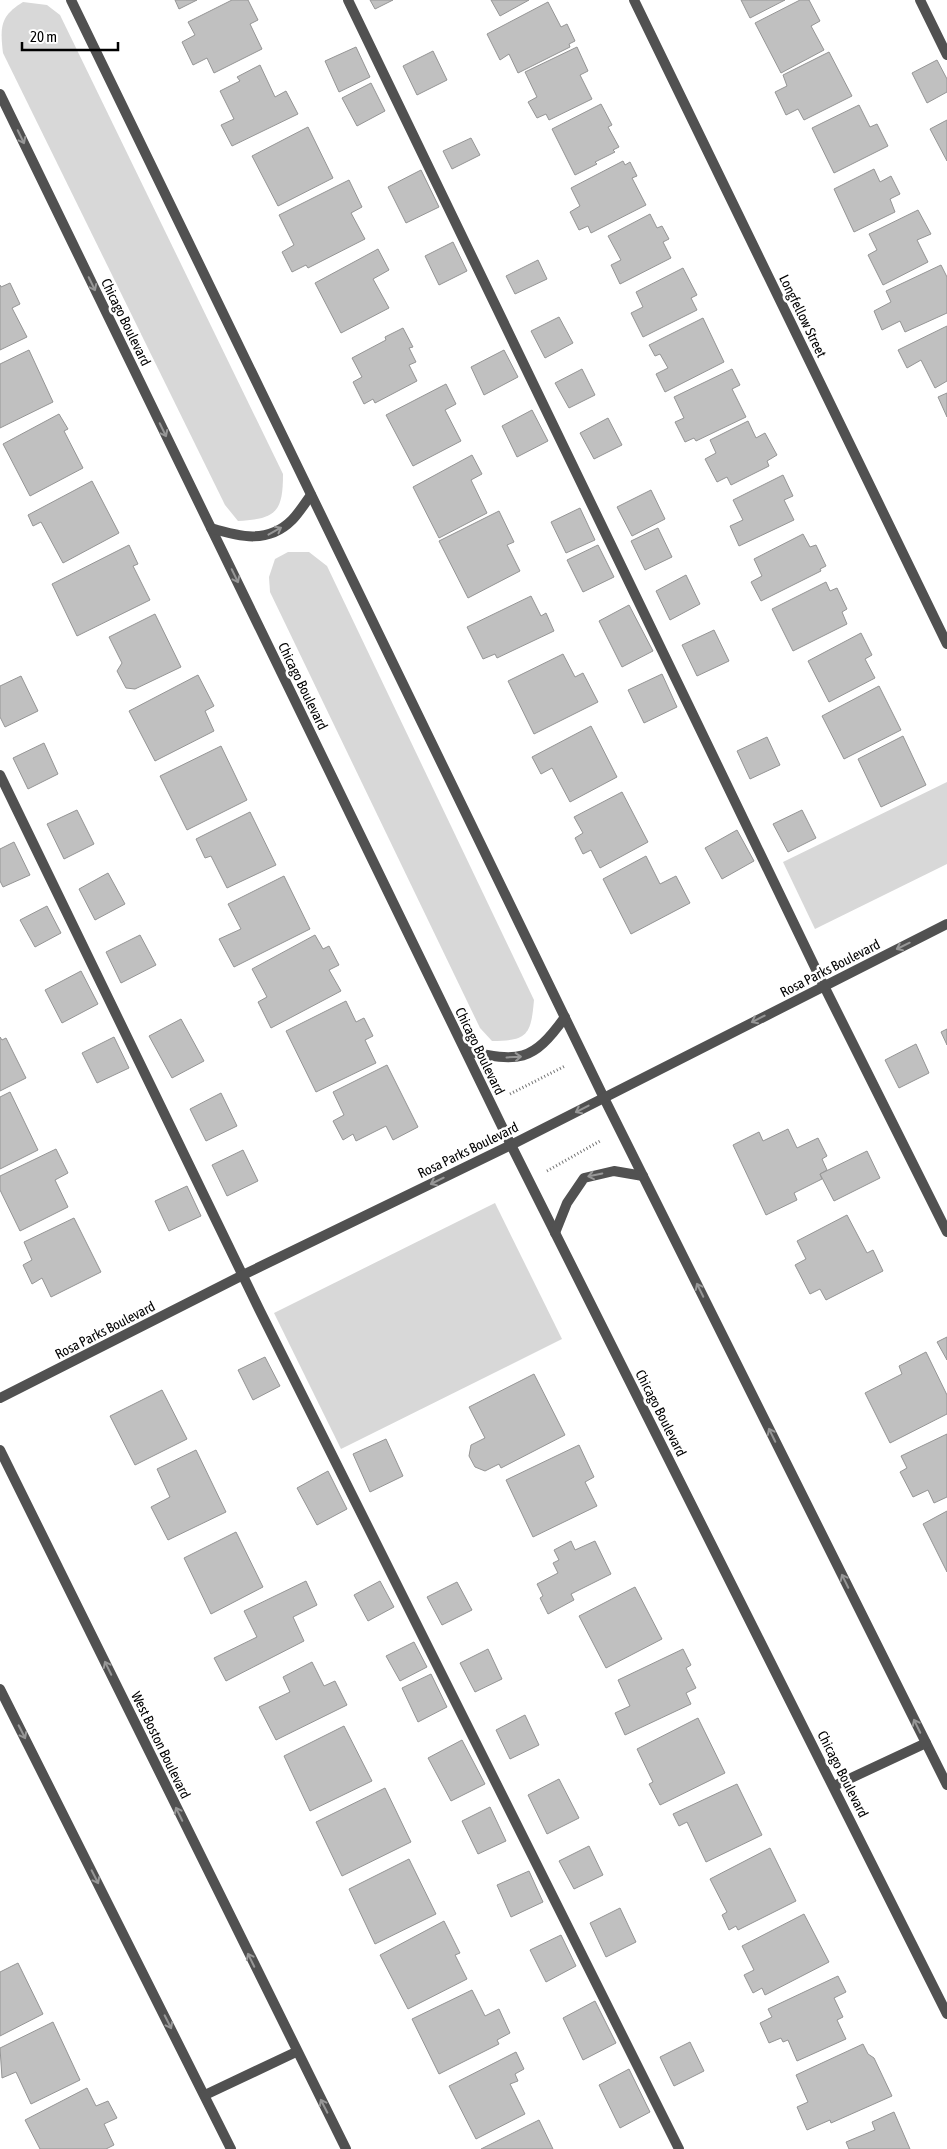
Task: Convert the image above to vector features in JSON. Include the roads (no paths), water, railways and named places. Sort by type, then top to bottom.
[{"type":"street","points":[[71,0],[604,1098],[947,1785]]},
{"type":"street","points":[[348,0],[824,986],[947,1232]]},
{"type":"street","name":"Longfellow Street","points":[[634,0],[947,644]]},
{"type":"street","points":[[920,0],[947,55]]},
{"type":"street","name":"Chicago Boulevard","points":[[0,94],[511,1145],[947,2014]]},
{"type":"street","points":[[211,528],[240,537],[270,535],[292,520],[311,494]]},
{"type":"street","points":[[0,775],[243,1275],[679,2149]]},
{"type":"street","name":"Rosa Parks Boulevard","points":[[0,1398],[243,1275],[511,1145],[947,924]]},
{"type":"street","points":[[466,1052],[498,1058],[526,1056],[550,1039],[565,1018]]},
{"type":"street","points":[[555,1233],[567,1203],[584,1178],[614,1171],[643,1176]]},
{"type":"street","name":"West Boston Boulevard","points":[[0,1450],[296,2052],[346,2149]]},
{"type":"street","points":[[0,1689],[231,2149]]},
{"type":"street","points":[[834,1786],[926,1743]]},
{"type":"street","points":[[205,2095],[296,2052]]}]
